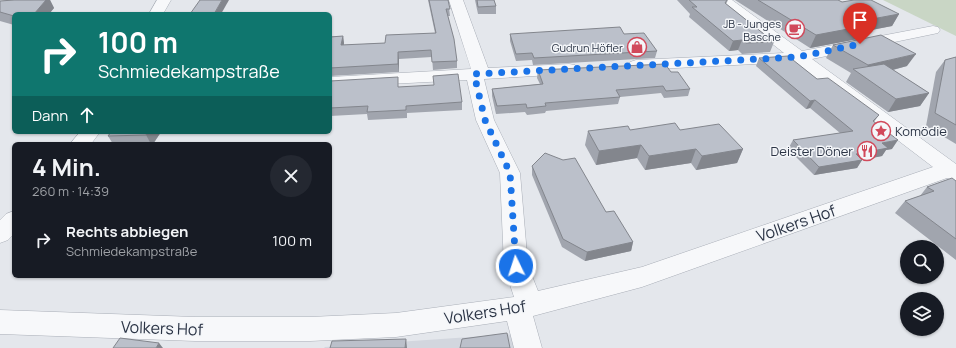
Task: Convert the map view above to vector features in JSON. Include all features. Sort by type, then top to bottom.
[{"type":"street","points":[[157,12],[164,0]]},
{"type":"street","points":[[456,0],[477,74],[485,120],[510,173],[516,266],[528,348]]},
{"type":"street","points":[[723,0],[952,172]]},
{"type":"street","points":[[624,66],[798,57],[933,30]]},
{"type":"street","points":[[332,82],[584,68]]},
{"type":"street","points":[[82,142],[88,134]]},
{"type":"street","name":"Volkers Hof","points":[[0,322],[195,329],[310,329],[396,325],[523,306],[642,277],[952,172]]},
{"type":"street","points":[[0,234],[12,222]]},
{"type":"shaded area","points":[[514,334],[518,348],[324,348],[325,347]]},
{"type":"green space","points":[[883,0],[956,0],[956,36]]},
{"type":"building","points":[[46,0],[36,12],[12,12],[12,15],[0,12],[0,1]]},
{"type":"building","points":[[200,0],[222,0],[215,12],[191,12]]},
{"type":"building","points":[[429,0],[448,0],[450,9],[446,9],[454,39],[457,61],[432,62],[431,50],[398,52],[398,64],[332,68],[332,37],[343,36],[341,45],[385,43],[386,35],[436,33]]},
{"type":"building","points":[[477,0],[494,0],[496,6],[478,7]]},
{"type":"building","points":[[689,0],[727,0],[725,3],[774,42],[746,43],[742,40],[733,41],[692,7],[697,7]]},
{"type":"building","points":[[758,0],[838,0],[842,2],[871,0],[899,14],[856,22],[864,26],[816,35]]},
{"type":"building","points":[[620,27],[624,34],[644,33],[657,51],[534,58],[532,53],[516,54],[510,34]]},
{"type":"building","points":[[881,35],[916,54],[868,65],[833,45]]},
{"type":"building","points":[[788,56],[817,79],[828,78],[879,115],[873,121],[898,140],[882,143],[888,148],[856,154],[862,160],[819,167],[793,140],[853,131],[815,100],[810,101],[759,58]]},
{"type":"building","points":[[956,57],[956,125],[935,113],[945,60]]},
{"type":"building","points":[[665,64],[671,72],[678,72],[690,89],[666,91],[663,86],[616,90],[620,97],[545,103],[546,106],[527,108],[526,104],[497,106],[492,89],[543,84],[538,70]]},
{"type":"building","points":[[884,64],[929,93],[896,99],[853,69]]},
{"type":"building","points":[[458,74],[462,102],[406,106],[406,110],[367,112],[368,106],[332,108],[332,81],[398,77],[398,87],[434,85],[433,76]]},
{"type":"building","points":[[675,123],[680,130],[719,124],[743,149],[702,156],[696,149],[649,156],[641,145],[599,151],[588,131],[628,126],[630,130]]},
{"type":"building","points":[[110,134],[147,134],[146,135],[108,136]]},
{"type":"building","points":[[545,153],[563,160],[575,158],[606,212],[614,211],[633,242],[587,252],[563,239],[532,166]]},
{"type":"building","points":[[952,178],[956,181],[956,239],[905,201],[934,191],[927,187]]},
{"type":"building","points":[[507,333],[510,348],[460,348],[462,339]]},
{"type":"building","points":[[120,338],[159,343],[156,348],[113,348]]},
{"type":"building","points":[[406,339],[405,348],[330,348],[332,341]]},
{"type":"place","name":"JB - Junges Basche","points":[[795,29]]},
{"type":"place","name":"Gudrun Höfler","points":[[637,47]]},
{"type":"place","name":"Komödie","points":[[881,131]]},
{"type":"place","name":"Deister Döner","points":[[867,151]]},
{"type":"route","points":[[516,266],[510,173],[485,120],[474,74],[798,57],[860,44]]}]
